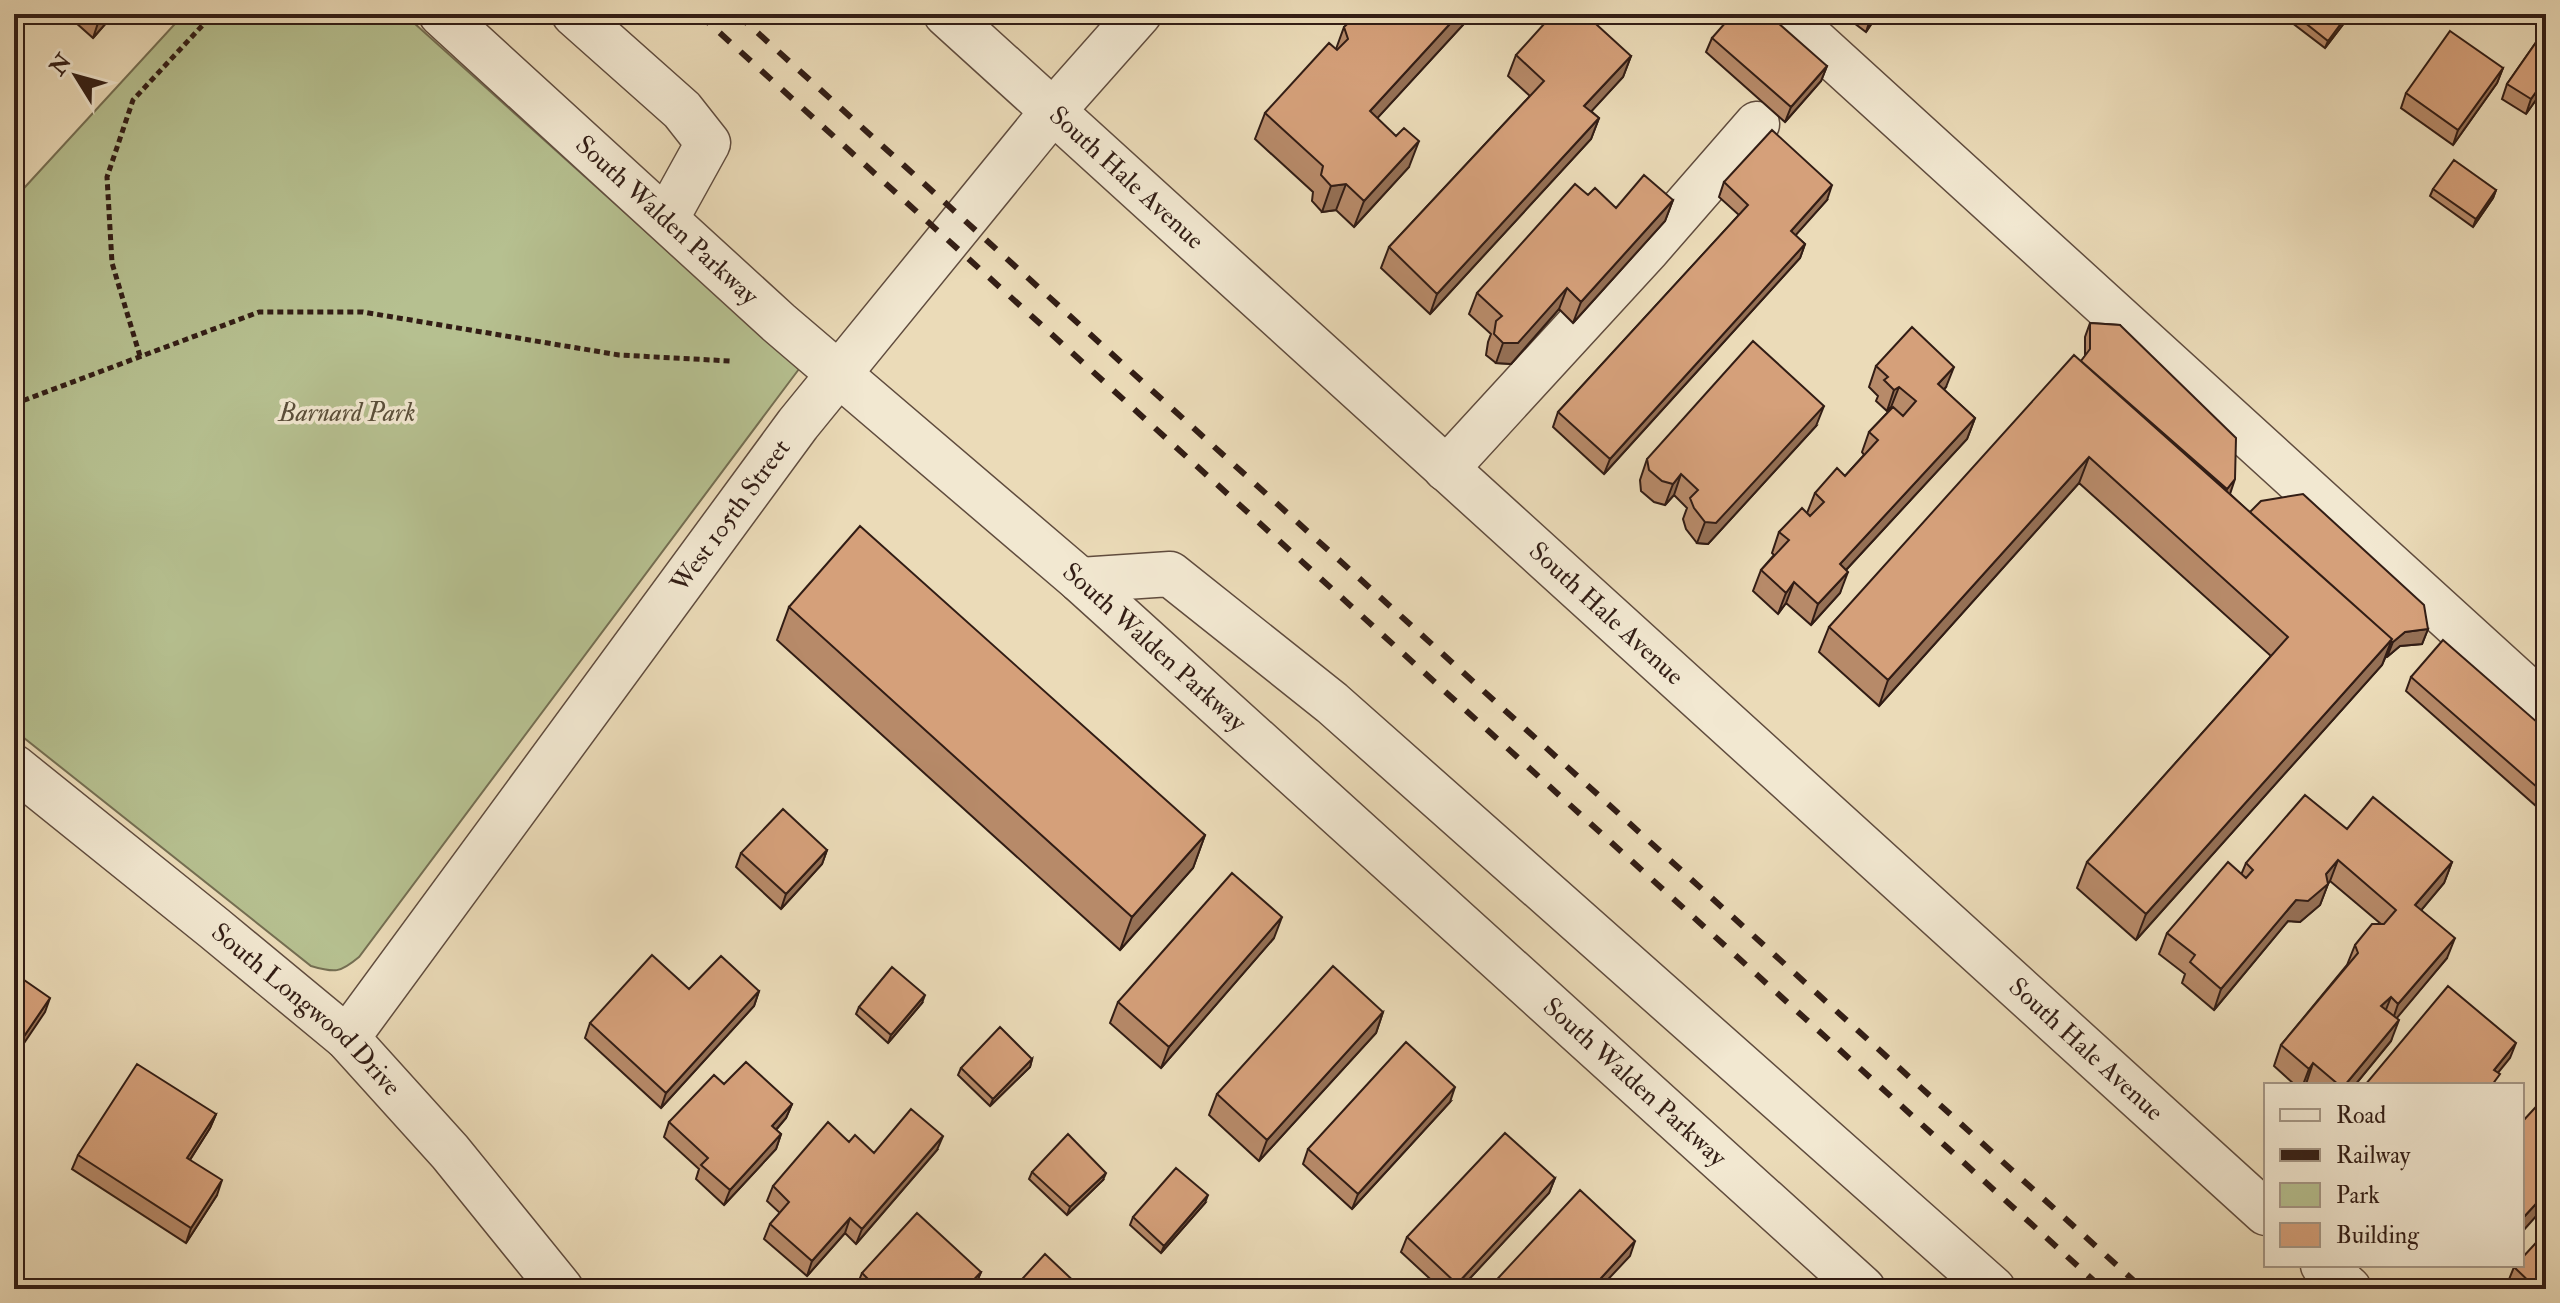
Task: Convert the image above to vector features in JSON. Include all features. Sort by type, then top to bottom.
[{"type":"street","name":"South Walden Parkway","points":[[441,14],[837,374],[1080,580],[1863,1289]]},
{"type":"street","points":[[574,14],[682,110],[708,143],[666,219]]},
{"type":"street","name":"South Hale Avenue","points":[[946,14],[2264,1211]]},
{"type":"street","name":"West 105th Street","points":[[347,1038],[798,424],[1053,111],[1139,14]]},
{"type":"street","points":[[1785,14],[2546,707]]},
{"type":"street","points":[[1446,469],[1602,300],[1757,124]]},
{"type":"street","points":[[1080,580],[1170,574],[1332,703],[1993,1289]]},
{"type":"street","name":"South Longwood Drive","points":[[14,767],[347,1038],[450,1152],[561,1289]]},
{"type":"street","points":[[2325,1267],[2349,1289]]},
{"type":"path","points":[[140,356],[112,263],[107,177],[133,100],[213,14]]},
{"type":"path","points":[[14,404],[259,312],[363,312],[619,355],[730,361]]},
{"type":"green space","name":"Barnard Park","points":[[184,14],[404,14],[799,369],[359,957],[337,970],[311,966],[14,730],[14,199]]},
{"type":"building","points":[[88,14],[106,14],[98,23]]},
{"type":"building","points":[[1459,14],[1370,111],[1396,136],[1404,128],[1419,141],[1364,201],[1346,184],[1331,186],[1321,175],[1323,166],[1265,113],[1329,43],[1337,50],[1348,39],[1344,27],[1357,15]]},
{"type":"building","points":[[1553,14],[1585,14],[1631,56],[1584,106],[1599,118],[1437,294],[1389,247],[1544,81],[1516,55]]},
{"type":"building","points":[[1733,14],[1768,14],[1827,66],[1791,107],[1712,38]]},
{"type":"building","points":[[2294,14],[2348,14],[2328,41]]},
{"type":"building","points":[[2546,28],[2546,85],[2543,82],[2531,99],[2507,84]]},
{"type":"building","points":[[2450,31],[2503,68],[2458,130],[2406,93]]},
{"type":"building","points":[[1772,130],[1832,185],[1791,231],[1805,244],[1610,459],[1558,412],[1748,205],[1724,182]]},
{"type":"building","points":[[2454,160],[2496,190],[2476,219],[2433,189]]},
{"type":"building","points":[[1644,175],[1673,200],[1581,302],[1567,288],[1518,343],[1503,343],[1494,334],[1496,321],[1502,316],[1477,293],[1575,184],[1588,195],[1595,188],[1616,208]]},
{"type":"building","points":[[2090,323],[2120,325],[2236,438],[2235,479],[2227,489],[2081,361],[2090,349]]},
{"type":"building","points":[[1912,327],[1954,367],[1938,384],[1975,418],[1840,564],[1848,572],[1818,604],[1794,582],[1786,593],[1761,570],[1789,540],[1779,532],[1802,508],[1810,516],[1824,502],[1815,493],[1837,468],[1845,476],[1878,440],[1869,432],[1893,407],[1903,416],[1916,401],[1899,387],[1894,390],[1884,380],[1888,377],[1876,366]]},
{"type":"building","points":[[1753,341],[1824,406],[1716,523],[1705,522],[1690,498],[1698,490],[1681,474],[1673,484],[1662,481],[1649,470],[1647,459]]},
{"type":"building","points":[[2074,355],[2392,639],[2146,914],[2087,862],[2288,637],[2089,457],[1888,680],[1829,627]]},
{"type":"building","points":[[2303,494],[2424,605],[2428,629],[2405,632],[2393,642],[2390,641],[2392,639],[2250,512],[2261,501]]},
{"type":"building","points":[[860,526],[1205,835],[1132,917],[789,607]]},
{"type":"building","points":[[2443,640],[2546,730],[2546,795],[2411,677]]},
{"type":"building","points":[[2305,795],[2347,829],[2373,797],[2452,862],[2415,905],[2455,938],[2398,1004],[2391,997],[2381,1006],[2399,1020],[2347,1083],[2337,1083],[2313,1063],[2309,1069],[2281,1045],[2358,953],[2355,945],[2372,924],[2384,924],[2396,910],[2338,860],[2326,874],[2328,884],[2308,901],[2296,900],[2221,989],[2190,962],[2195,955],[2167,933],[2228,862],[2246,878],[2253,870],[2246,863]]},
{"type":"building","points":[[783,809],[827,850],[786,894],[741,853]]},
{"type":"building","points":[[1232,873],[1282,917],[1169,1047],[1118,1002]]},
{"type":"building","points":[[652,955],[689,989],[721,956],[759,991],[666,1093],[590,1023]]},
{"type":"building","points":[[1333,966],[1383,1012],[1267,1140],[1217,1094]]},
{"type":"building","points":[[892,967],[925,995],[891,1035],[859,1007]]},
{"type":"building","points":[[14,973],[50,998],[14,1051]]},
{"type":"building","points":[[2448,986],[2516,1043],[2494,1070],[2500,1074],[2493,1083],[2367,1083]]},
{"type":"building","points":[[1000,1027],[1032,1059],[993,1099],[961,1068]]},
{"type":"building","points":[[1406,1042],[1455,1087],[1358,1194],[1308,1149]]},
{"type":"building","points":[[746,1062],[792,1104],[772,1126],[781,1134],[730,1190],[701,1165],[708,1158],[669,1122],[714,1075],[724,1084]]},
{"type":"building","points":[[137,1064],[216,1114],[187,1158],[222,1180],[191,1228],[78,1155]]},
{"type":"building","points":[[2546,1096],[2546,1193],[2524,1217],[2524,1120]]},
{"type":"building","points":[[911,1109],[943,1136],[862,1229],[850,1218],[812,1261],[770,1224],[789,1202],[773,1186],[828,1122],[849,1142],[855,1135],[874,1153]]},
{"type":"building","points":[[1505,1133],[1555,1178],[1457,1284],[1407,1237]]},
{"type":"building","points":[[1068,1134],[1106,1173],[1070,1207],[1032,1172]]},
{"type":"building","points":[[1176,1168],[1208,1195],[1164,1246],[1133,1217]]},
{"type":"building","points":[[1580,1190],[1635,1241],[1591,1289],[1488,1289]]},
{"type":"building","points":[[917,1213],[981,1272],[965,1289],[878,1289],[862,1273]]},
{"type":"building","points":[[2546,1232],[2546,1289],[2537,1289],[2514,1267],[2524,1267],[2524,1256]]},
{"type":"building","points":[[1045,1254],[1082,1289],[1013,1289]]},
{"type":"railway","points":[[699,14],[2103,1289]]},
{"type":"railway","points":[[737,14],[2143,1289]]}]
